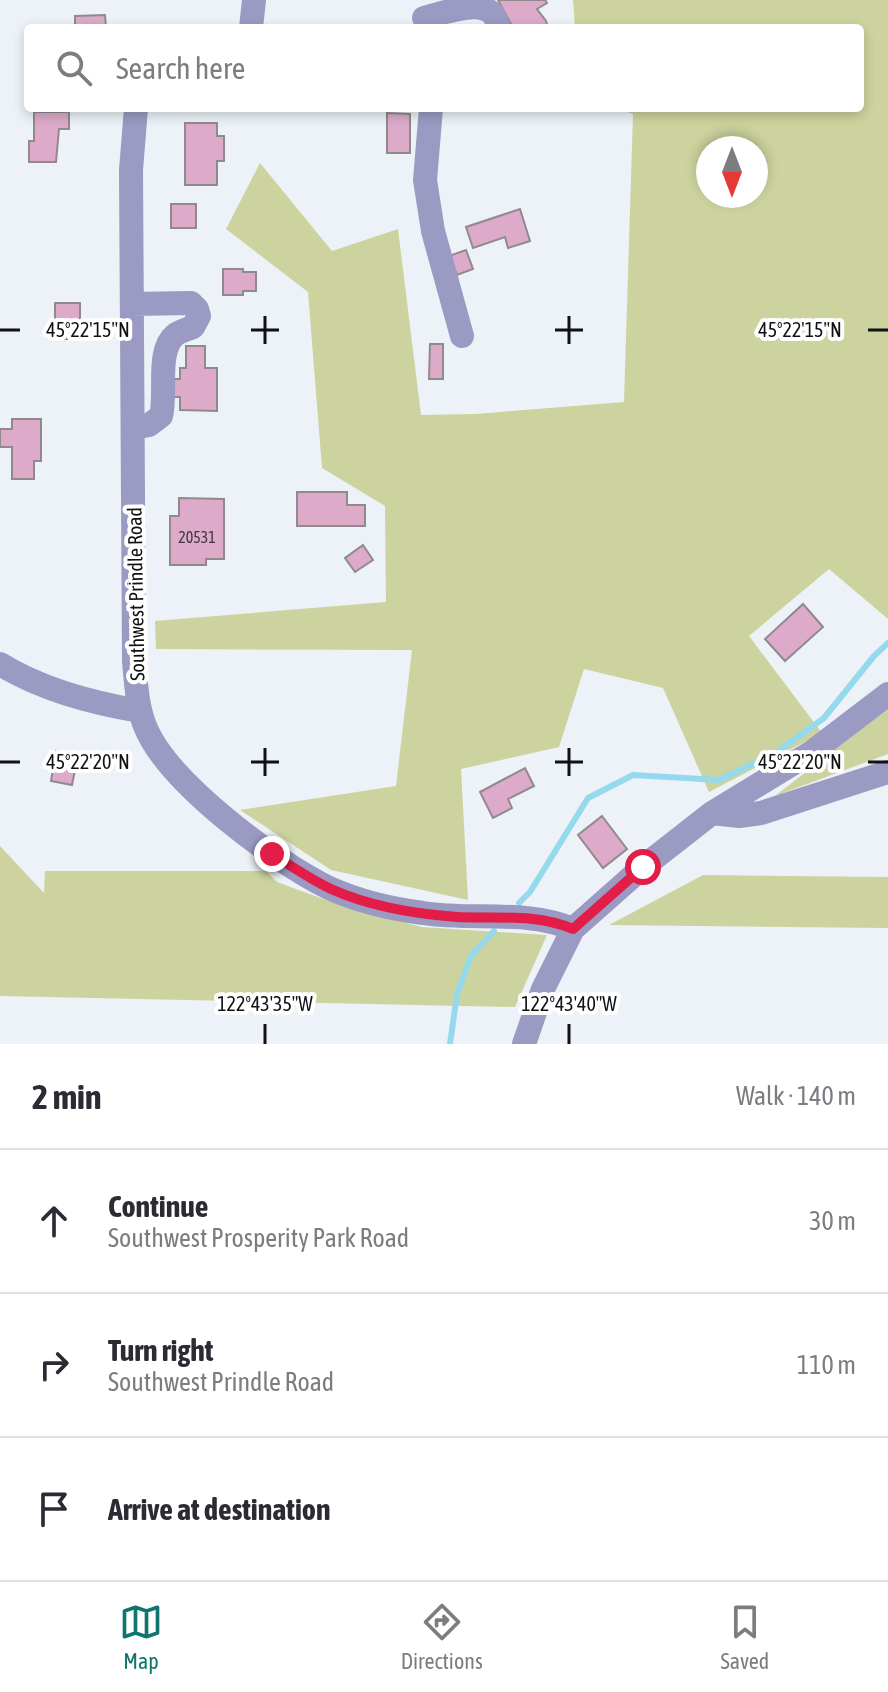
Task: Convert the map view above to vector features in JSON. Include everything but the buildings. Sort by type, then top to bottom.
[{"type":"street","points":[[251,24],[254,0]]},
{"type":"street","points":[[424,15],[479,8],[489,10],[498,24]]},
{"type":"street","name":"Southwest Prindle Road","points":[[136,112],[131,158],[134,661],[140,711],[155,746],[192,788],[231,823],[301,873],[332,889],[395,909],[459,917],[524,917],[559,923],[573,929]]},
{"type":"street","points":[[431,112],[425,180],[433,231],[462,336]]},
{"type":"street","points":[[132,304],[191,303],[199,316],[193,327],[176,333],[167,346],[161,416],[149,425],[133,428]]},
{"type":"street","points":[[0,664],[52,689],[110,706],[140,711]]},
{"type":"street","points":[[524,1044],[543,989],[573,929],[643,867],[712,813],[812,752],[888,694]]},
{"type":"street","points":[[712,813],[739,816],[761,813],[888,772]]},
{"type":"green space","points":[[573,0],[888,0],[888,619],[829,569],[749,636],[822,733],[709,792],[663,688],[584,669],[559,747],[461,769],[468,900],[331,870],[240,810],[396,786],[412,650],[156,649],[155,621],[386,602],[385,506],[322,468],[308,292],[226,229],[260,163],[332,251],[398,229],[421,415],[475,414],[624,402],[633,114],[627,112],[864,112],[864,24],[575,24]]},
{"type":"green space","points":[[888,708],[888,754],[775,796]]},
{"type":"green space","points":[[0,846],[44,893],[45,871],[266,871],[277,882],[345,907],[422,927],[547,935],[515,1007],[0,996]]},
{"type":"green space","points":[[703,875],[888,877],[888,928],[609,925]]},
{"type":"waterway","points":[[519,903],[530,892],[588,798],[633,775],[719,780],[774,754],[824,718],[888,643]]},
{"type":"waterway","points":[[450,1044],[457,994],[471,956],[494,931]]},
{"type":"route","points":[[272,854],[332,889],[395,909],[459,917],[524,917],[559,923],[573,929],[643,867]]}]
